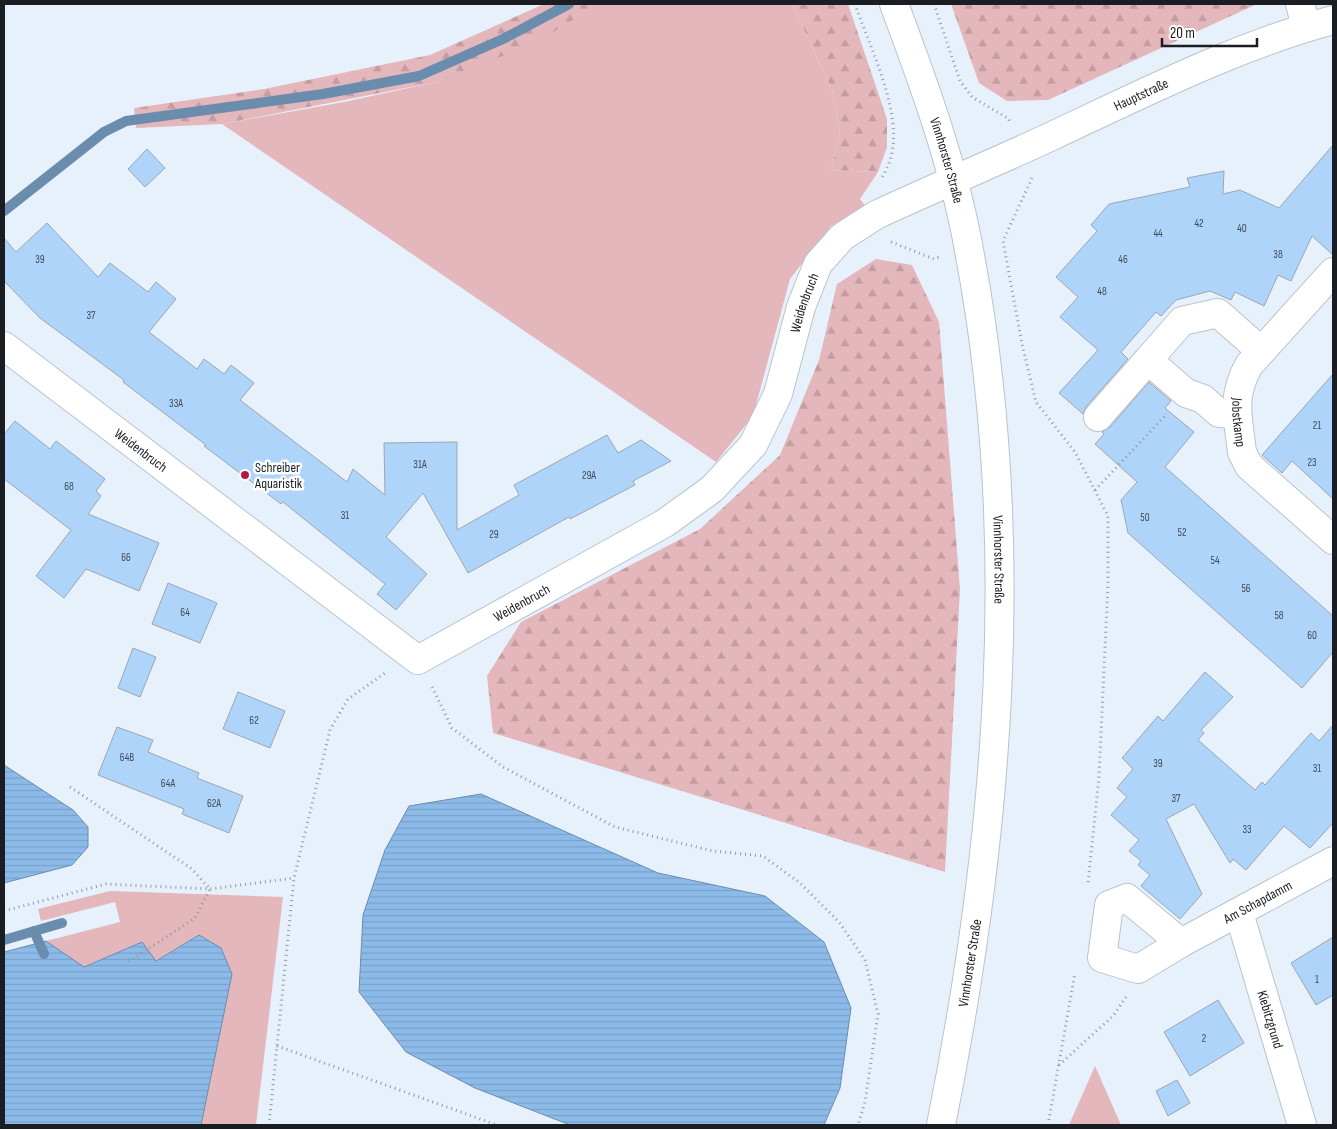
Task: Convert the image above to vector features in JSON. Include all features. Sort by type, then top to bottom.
[{"type":"street","name":"Vinnhorster Straße","points":[[894,4],[953,179],[969,250],[991,398],[1000,532],[1001,623],[995,747],[982,889],[942,1125]]},
{"type":"street","name":"Hauptstraße","points":[[953,179],[1020,151],[1210,64],[1303,16],[1333,20]]},
{"type":"street","name":"Weidenbruch","points":[[4,346],[418,660],[665,523],[712,489],[753,446],[778,394],[800,307],[818,264],[842,237],[876,215],[953,179]]},
{"type":"street","name":"Jobstkamp","points":[[1333,272],[1249,365],[1240,381],[1237,414],[1242,452],[1249,466],[1333,540]]},
{"type":"street","points":[[1098,417],[1182,321],[1218,313],[1261,351]]},
{"type":"street","points":[[1148,360],[1186,393],[1203,399],[1219,413],[1237,414]]},
{"type":"street","name":"Am Schapdamm","points":[[1138,968],[1333,862]]},
{"type":"street","points":[[1138,968],[1102,958],[1109,905],[1127,898],[1181,943]]},
{"type":"street","name":"Kiebitzgrund","points":[[1239,914],[1302,1125]]},
{"type":"path","points":[[855,4],[884,88],[892,119],[893,152],[883,177],[870,194],[876,215],[891,243],[934,259],[1003,241]]},
{"type":"path","points":[[934,4],[960,81],[972,97],[1009,119],[1032,178],[1003,241],[1022,344],[1036,402],[1075,452],[1108,516],[1108,584],[1099,777],[1087,889]]},
{"type":"path","points":[[1095,490],[1186,393]]},
{"type":"path","points":[[269,1125],[294,878],[330,730],[348,699],[380,675],[418,660],[452,728],[503,767],[615,827],[713,851],[763,856],[800,883],[839,922],[865,960],[878,1014],[865,1102],[858,1125]]},
{"type":"path","points":[[70,787],[192,869],[210,890]]},
{"type":"path","points":[[4,911],[106,884],[210,890],[294,878]]},
{"type":"path","points":[[127,963],[195,918],[210,890]]},
{"type":"path","points":[[1060,1065],[1113,1016],[1127,996],[1138,968]]},
{"type":"path","points":[[1048,1125],[1076,972]]},
{"type":"path","points":[[277,1046],[497,1125]]},
{"type":"green space","points":[[544,4],[599,4],[533,44],[436,82],[222,124],[136,128],[134,108],[264,89],[430,55]]},
{"type":"green space","points":[[599,4],[792,4],[832,90],[840,132],[831,170],[878,172],[860,199],[866,207],[831,226],[790,279],[753,416],[716,462],[222,124],[344,102],[436,82]]},
{"type":"green space","points":[[792,4],[848,4],[887,119],[887,147],[878,172],[831,170],[840,132],[832,90]]},
{"type":"green space","points":[[951,4],[1257,4],[1048,100],[1007,101],[979,83]]},
{"type":"green space","points":[[876,259],[912,265],[939,322],[960,589],[945,872],[493,733],[487,676],[521,622],[700,529],[780,455],[819,360],[837,284]]},
{"type":"green space","points":[[110,891],[283,897],[256,1125],[201,1125],[203,1109],[199,935],[155,961],[142,942],[84,967],[46,941],[120,922],[115,902],[41,921],[38,909]]},
{"type":"green space","points":[[1095,1066],[1121,1125],[1069,1125]]},
{"type":"water","points":[[4,765],[73,810],[88,827],[88,847],[72,865],[4,883]]},
{"type":"water","points":[[481,794],[658,873],[765,896],[824,942],[851,1008],[840,1088],[824,1125],[570,1125],[475,1088],[406,1052],[359,992],[363,915],[385,850],[409,806]]},
{"type":"water","points":[[199,935],[221,948],[232,974],[201,1125],[4,1125],[4,952],[46,941],[84,967],[142,942],[156,961]]},
{"type":"building","points":[[1333,145],[1333,255],[1312,236],[1291,281],[1278,275],[1264,306],[1235,292],[1231,300],[1210,291],[1176,300],[1161,316],[1156,312],[1121,352],[1128,359],[1086,407],[1083,414],[1059,393],[1098,350],[1060,317],[1078,297],[1056,277],[1097,231],[1091,225],[1109,204],[1190,187],[1187,178],[1224,171],[1223,194],[1240,190],[1279,208]]},
{"type":"building","points":[[147,149],[165,168],[145,187],[128,169]]},
{"type":"building","points":[[47,223],[98,277],[110,263],[148,292],[156,282],[176,299],[149,332],[197,369],[204,359],[224,374],[231,365],[254,383],[240,400],[347,482],[353,469],[385,495],[384,443],[457,442],[457,530],[519,495],[514,485],[607,435],[618,453],[641,440],[671,461],[633,481],[635,485],[570,519],[569,517],[468,573],[423,493],[386,537],[427,574],[396,610],[377,594],[385,584],[283,502],[281,504],[204,446],[206,445],[123,382],[124,380],[40,318],[4,281],[4,238],[16,252]]},
{"type":"building","points":[[1333,374],[1333,499],[1292,461],[1282,473],[1262,455]]},
{"type":"building","points":[[1149,382],[1171,401],[1165,408],[1194,432],[1165,467],[1333,616],[1333,652],[1302,688],[1128,533],[1121,500],[1137,482],[1095,444],[1104,434],[1102,432],[1110,427]]},
{"type":"building","points":[[15,421],[50,449],[56,441],[105,479],[96,491],[101,496],[88,514],[159,543],[139,591],[86,569],[64,598],[36,576],[71,530],[4,479],[4,434]]},
{"type":"building","points":[[168,583],[217,603],[200,643],[152,624]]},
{"type":"building","points":[[133,648],[156,657],[140,697],[118,688]]},
{"type":"building","points":[[1205,672],[1233,697],[1201,730],[1204,733],[1198,740],[1255,790],[1262,782],[1265,785],[1311,733],[1319,741],[1333,725],[1333,823],[1310,848],[1284,826],[1246,870],[1233,859],[1230,863],[1194,804],[1166,819],[1202,894],[1180,919],[1141,886],[1150,875],[1138,865],[1141,861],[1129,851],[1139,840],[1111,815],[1127,797],[1117,788],[1133,769],[1122,758],[1158,716],[1163,721]]},
{"type":"building","points":[[238,692],[285,711],[270,748],[223,729]]},
{"type":"building","points":[[117,727],[153,740],[148,752],[199,773],[197,778],[243,796],[229,833],[182,814],[184,809],[98,775]]},
{"type":"building","points":[[1333,937],[1333,995],[1316,1005],[1291,963]]},
{"type":"building","points":[[1218,1000],[1244,1043],[1190,1076],[1164,1032]]},
{"type":"building","points":[[1177,1080],[1190,1103],[1168,1116],[1156,1091]]},
{"type":"waterway","points":[[4,211],[104,132],[126,121],[323,94],[419,76],[503,39],[569,4]]},
{"type":"waterway","points":[[4,940],[62,923]]},
{"type":"waterway","points":[[34,931],[44,954]]},
{"type":"place","name":"Schreiber Aquaristik","points":[[245,475]]}]
